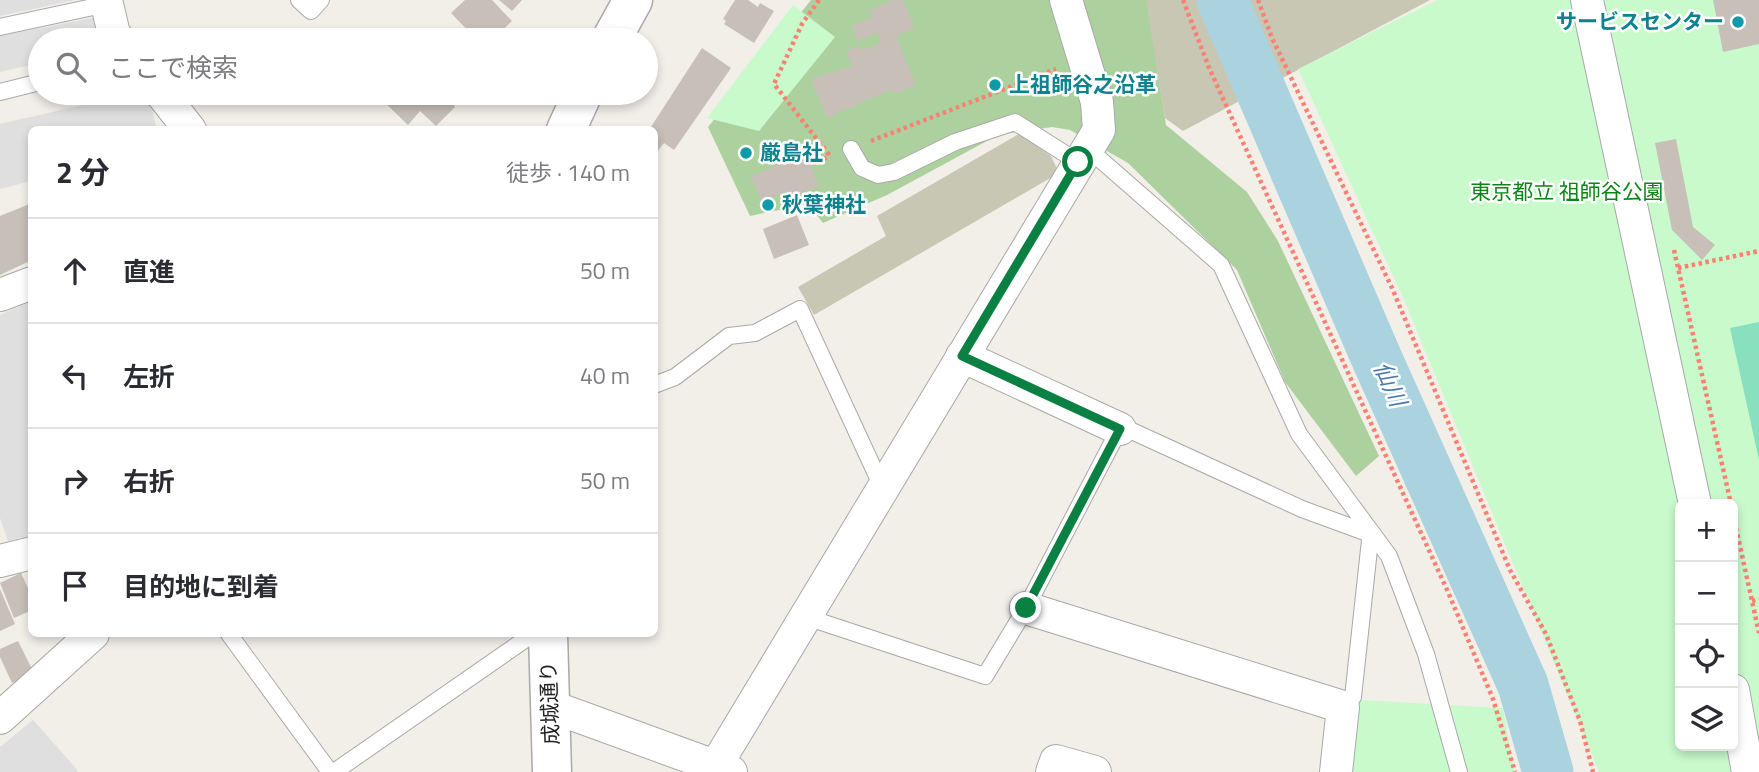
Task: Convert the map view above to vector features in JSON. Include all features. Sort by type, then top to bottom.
[{"type":"street","points":[[618,28],[633,0]]},
{"type":"street","points":[[550,706],[723,770],[806,617],[1099,130],[1097,102],[1066,0]]},
{"type":"street","points":[[1587,0],[1694,499]]},
{"type":"street","points":[[107,2],[113,28]]},
{"type":"street","points":[[170,105],[187,126]]},
{"type":"street","points":[[0,295],[28,284]]},
{"type":"street","points":[[962,356],[1120,429]]},
{"type":"street","points":[[1026,608],[1343,707],[1336,772]]},
{"type":"street","points":[[0,718],[90,637]]},
{"type":"street","name":"成城通り","points":[[548,637],[552,772]]},
{"type":"street","points":[[1738,717],[1748,772]]},
{"type":"street","points":[[1052,772],[1056,761],[1095,772]]},
{"type":"lane","points":[[299,0],[311,11],[321,0]]},
{"type":"lane","points":[[0,27],[107,2]]},
{"type":"lane","points":[[0,92],[28,85]]},
{"type":"lane","points":[[851,149],[862,168],[878,175],[894,172],[955,142],[1015,122],[1082,155],[1221,265],[1299,434],[1389,556],[1426,654],[1459,772]]},
{"type":"lane","points":[[658,383],[675,377],[729,336],[755,333],[800,309],[883,489]]},
{"type":"lane","points":[[806,617],[985,676],[1026,608],[1121,426],[1302,509],[1373,535]]},
{"type":"lane","points":[[1343,707],[1353,696],[1370,540],[1373,535]]},
{"type":"lane","points":[[231,637],[332,772],[529,637]]},
{"type":"path","points":[[819,0],[802,24],[774,84],[831,156]]},
{"type":"path","points":[[1183,0],[1210,70],[1448,592],[1493,699],[1515,772]]},
{"type":"path","points":[[1258,0],[1289,74],[1392,288],[1510,570],[1546,634],[1580,721],[1593,772]]},
{"type":"path","points":[[817,162],[1083,59]]},
{"type":"path","points":[[1678,268],[1759,251]]},
{"type":"path","points":[[1738,537],[1759,633]]},
{"type":"path","points":[[1752,601],[1759,599]]},
{"type":"shaded area","points":[[0,0],[75,0],[0,16]]},
{"type":"shaded area","points":[[1145,0],[1430,0],[1183,131],[1165,118]]},
{"type":"shaded area","points":[[102,16],[104,28],[41,28]]},
{"type":"shaded area","points":[[28,31],[28,66],[0,72],[0,36]]},
{"type":"shaded area","points":[[83,105],[151,105],[156,126],[28,126],[28,182],[0,189],[0,124]]},
{"type":"shaded area","points":[[1019,134],[1051,156],[1059,173],[814,315],[798,287],[886,236],[877,216]]},
{"type":"shaded area","points":[[28,303],[28,536],[8,541],[0,518],[0,315]]},
{"type":"shaded area","points":[[33,720],[78,772],[0,772],[0,747]]},
{"type":"green space","points":[[811,0],[1146,0],[1166,125],[1247,192],[1278,241],[1379,456],[1356,476],[1285,382],[1237,270],[1128,163],[1070,130],[1052,127],[998,135],[887,195],[823,223],[808,204],[750,216],[708,127]]},
{"type":"green space","name":"東京都立 祖師谷公園","points":[[1437,0],[1759,0],[1759,772],[1599,772],[1405,302],[1298,69]]},
{"type":"green space","points":[[793,5],[835,37],[759,131],[707,118]]},
{"type":"green space","points":[[1759,322],[1759,460],[1730,328]]},
{"type":"green space","points":[[1360,700],[1503,708],[1515,772],[1352,772]]},
{"type":"building","points":[[465,0],[492,0],[512,21],[505,28],[465,28],[451,13]]},
{"type":"building","points":[[499,0],[522,0],[512,11]]},
{"type":"building","points":[[735,0],[748,0],[758,7],[760,3],[774,11],[754,43],[724,24],[726,21],[723,19]]},
{"type":"building","points":[[893,0],[903,0],[914,28],[896,36],[916,85],[893,94],[892,89],[827,118],[811,79],[852,66],[846,51],[860,46],[862,50],[881,43],[877,33],[858,41],[851,26],[872,17],[869,10]]},
{"type":"building","name":"サービスセンター","points":[[1713,0],[1759,0],[1759,44],[1723,52]]},
{"type":"building","points":[[702,48],[731,68],[674,150],[664,143],[658,150],[658,126],[652,126]]},
{"type":"building","points":[[387,105],[455,107],[436,126],[420,111],[408,125]]},
{"type":"building","points":[[1676,139],[1693,227],[1715,245],[1702,260],[1672,230],[1655,143]]},
{"type":"building","points":[[802,145],[819,186],[787,199],[785,192],[761,201],[751,176],[774,167],[770,158]]},
{"type":"building","points":[[28,205],[28,262],[0,275],[0,216]]},
{"type":"building","points":[[797,215],[809,245],[774,259],[763,229]]},
{"type":"building","points":[[21,573],[28,588],[28,612],[14,618],[0,583]]},
{"type":"building","points":[[0,589],[15,624],[0,631]]},
{"type":"building","points":[[18,641],[32,669],[25,673],[27,676],[12,683],[0,657],[0,649]]},
{"type":"waterway","name":"仙川","points":[[1222,0],[1376,357],[1523,685],[1548,772]]},
{"type":"place","name":"サービスセンター","points":[[1738,22]]},
{"type":"place","name":"上祖師谷之沿革","points":[[995,85]]},
{"type":"place","name":"厳島社","points":[[746,153]]},
{"type":"place","name":"秋葉神社","points":[[768,205]]},
{"type":"route","points":[[1026,608],[1120,429],[962,356],[1078,162]]}]
